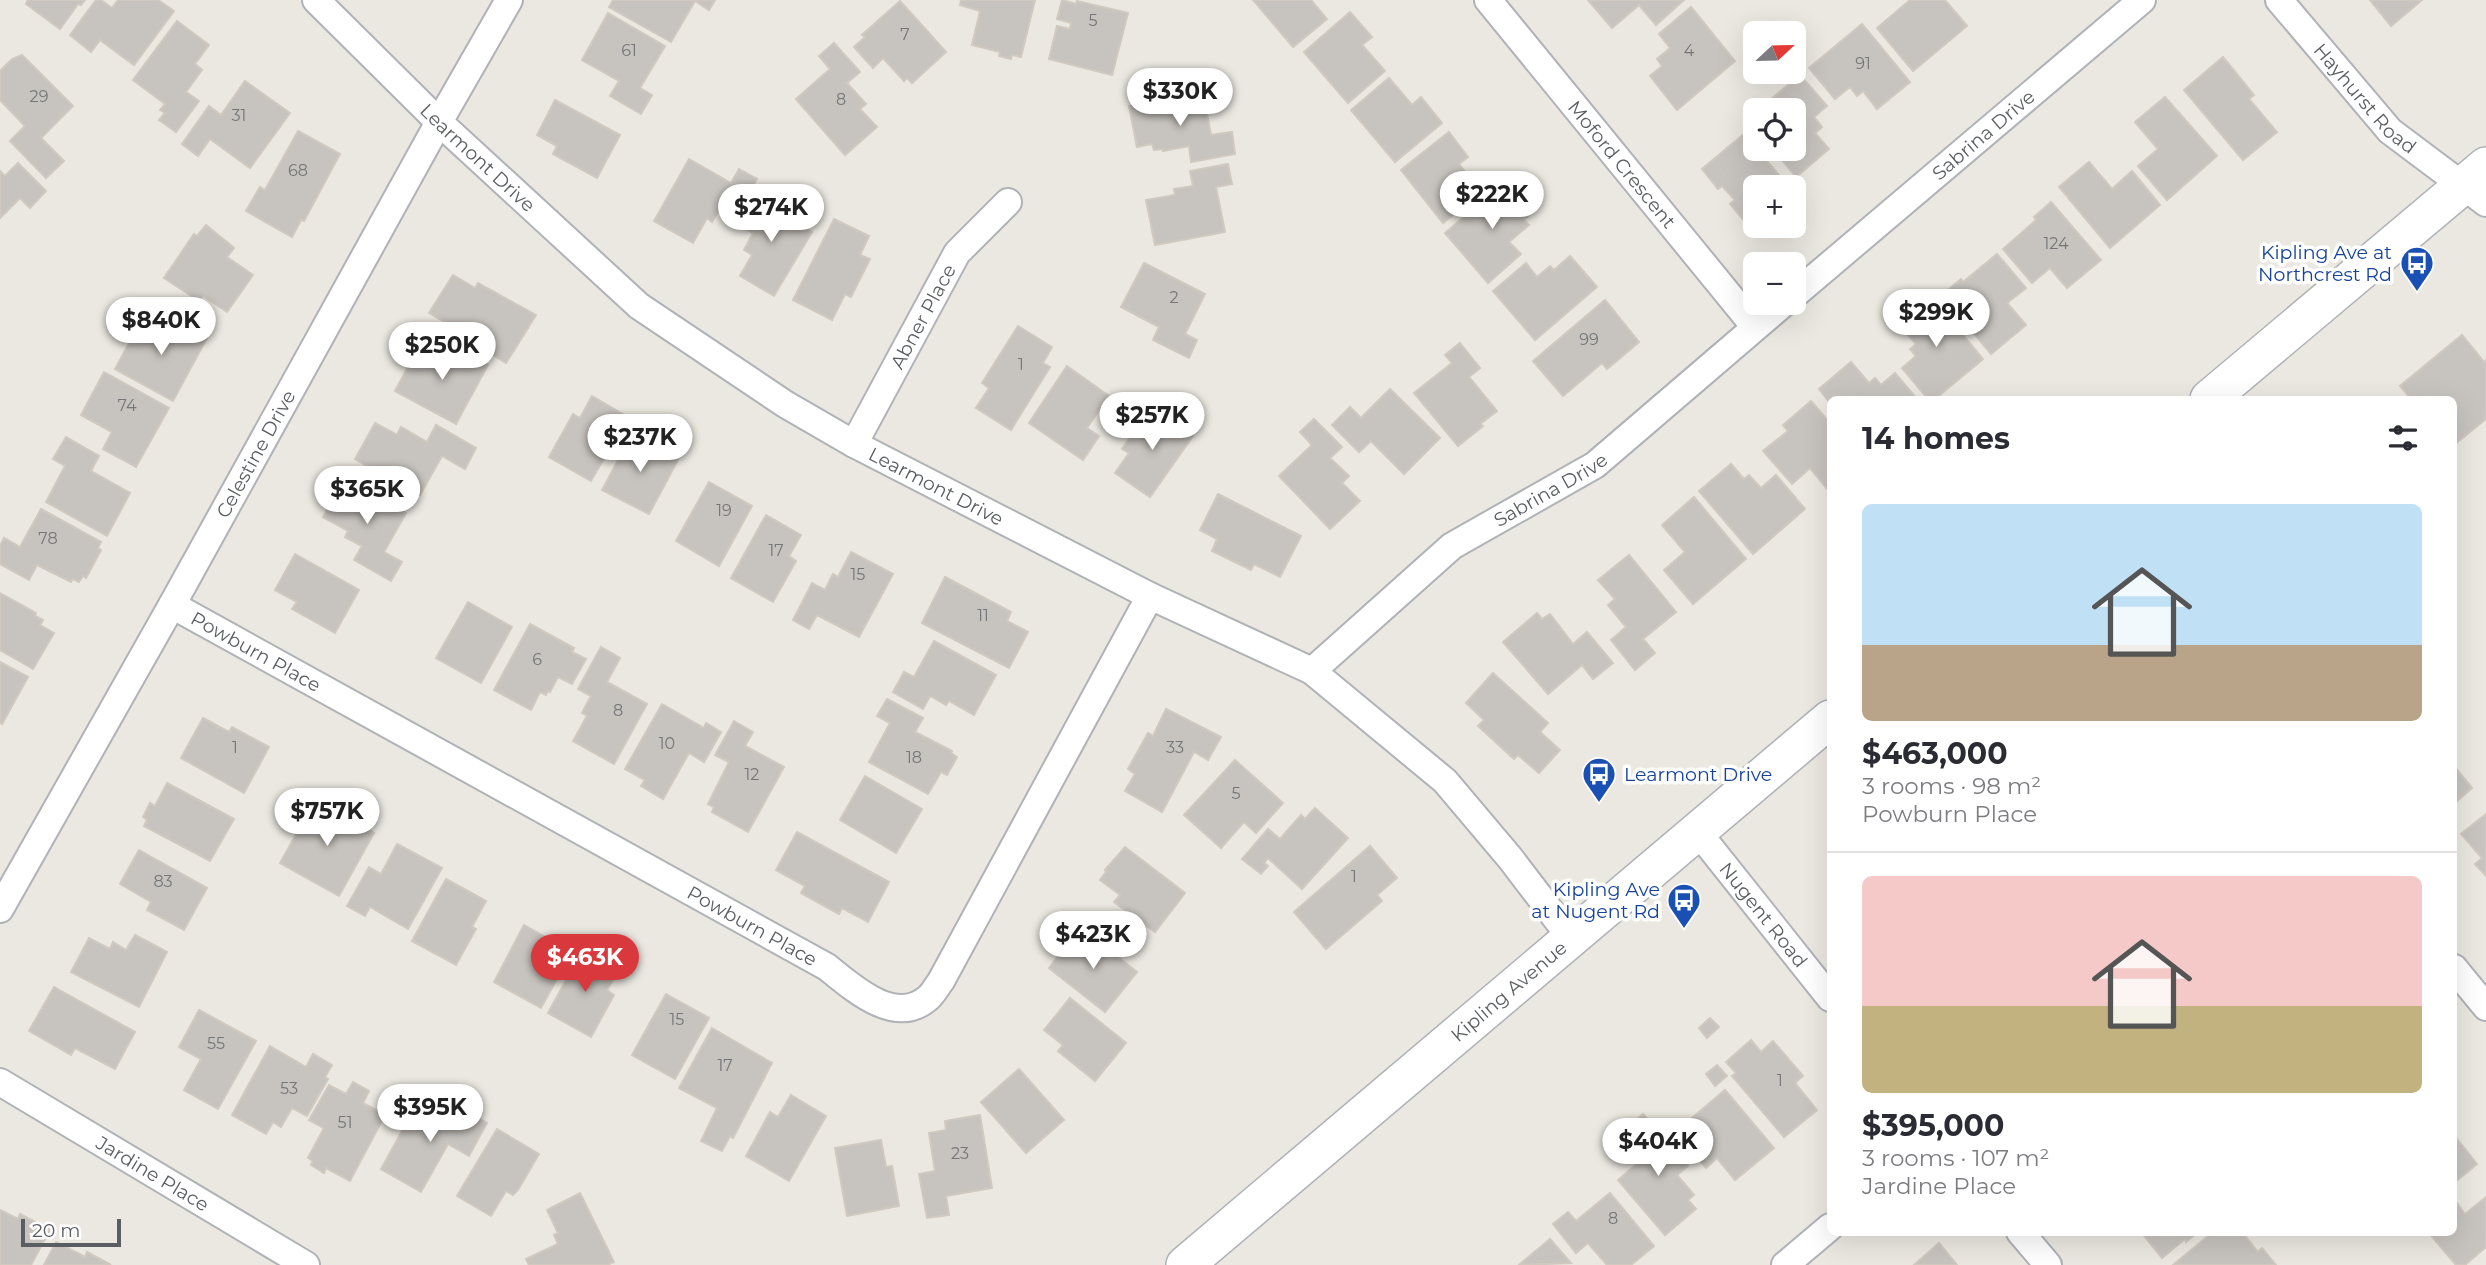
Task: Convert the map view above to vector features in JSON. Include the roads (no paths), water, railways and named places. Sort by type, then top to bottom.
[{"type":"main road","points":[[2213,396],[2478,185]]},
{"type":"main road","name":"Kipling Avenue","points":[[1185,1265],[1827,722]]},
{"type":"street","name":"Learmont Drive","points":[[316,0],[439,122],[639,306],[785,404],[854,444],[1150,596],[1312,671],[1446,782],[1572,938]]},
{"type":"street","name":"Celestine Drive","points":[[3,897],[172,605],[509,0]]},
{"type":"street","name":"Moford Crescent","points":[[1488,0],[1755,327]]},
{"type":"street","name":"Sabrina Drive","points":[[1806,285],[2142,0]]},
{"type":"street","name":"Hayhurst Road","points":[[2279,0],[2390,131],[2478,185]]},
{"type":"street","name":"Abner Place","points":[[854,444],[957,253],[1008,202]]},
{"type":"street","name":"Sabrina Drive","points":[[1312,671],[1452,546],[1595,465],[1770,315]]},
{"type":"street","name":"Powburn Place","points":[[172,605],[827,967],[865,998],[902,1009],[927,999],[941,981],[1150,596]]},
{"type":"street","name":"Nugent Road","points":[[1697,831],[1827,994]]},
{"type":"street","points":[[2457,972],[2486,1007]]},
{"type":"street","name":"Jardine Place","points":[[0,1082],[306,1265]]},
{"type":"street","points":[[1785,1265],[1827,1230]]},
{"type":"street","points":[[2023,1236],[2048,1265]]},
{"type":"place","name":"Kipling Ave at Northcrest Rd","points":[[2417,293]]},
{"type":"place","name":"Learmont Drive","points":[[1599,804]]},
{"type":"place","name":"Kipling Ave at Nugent Rd","points":[[1684,930]]}]
